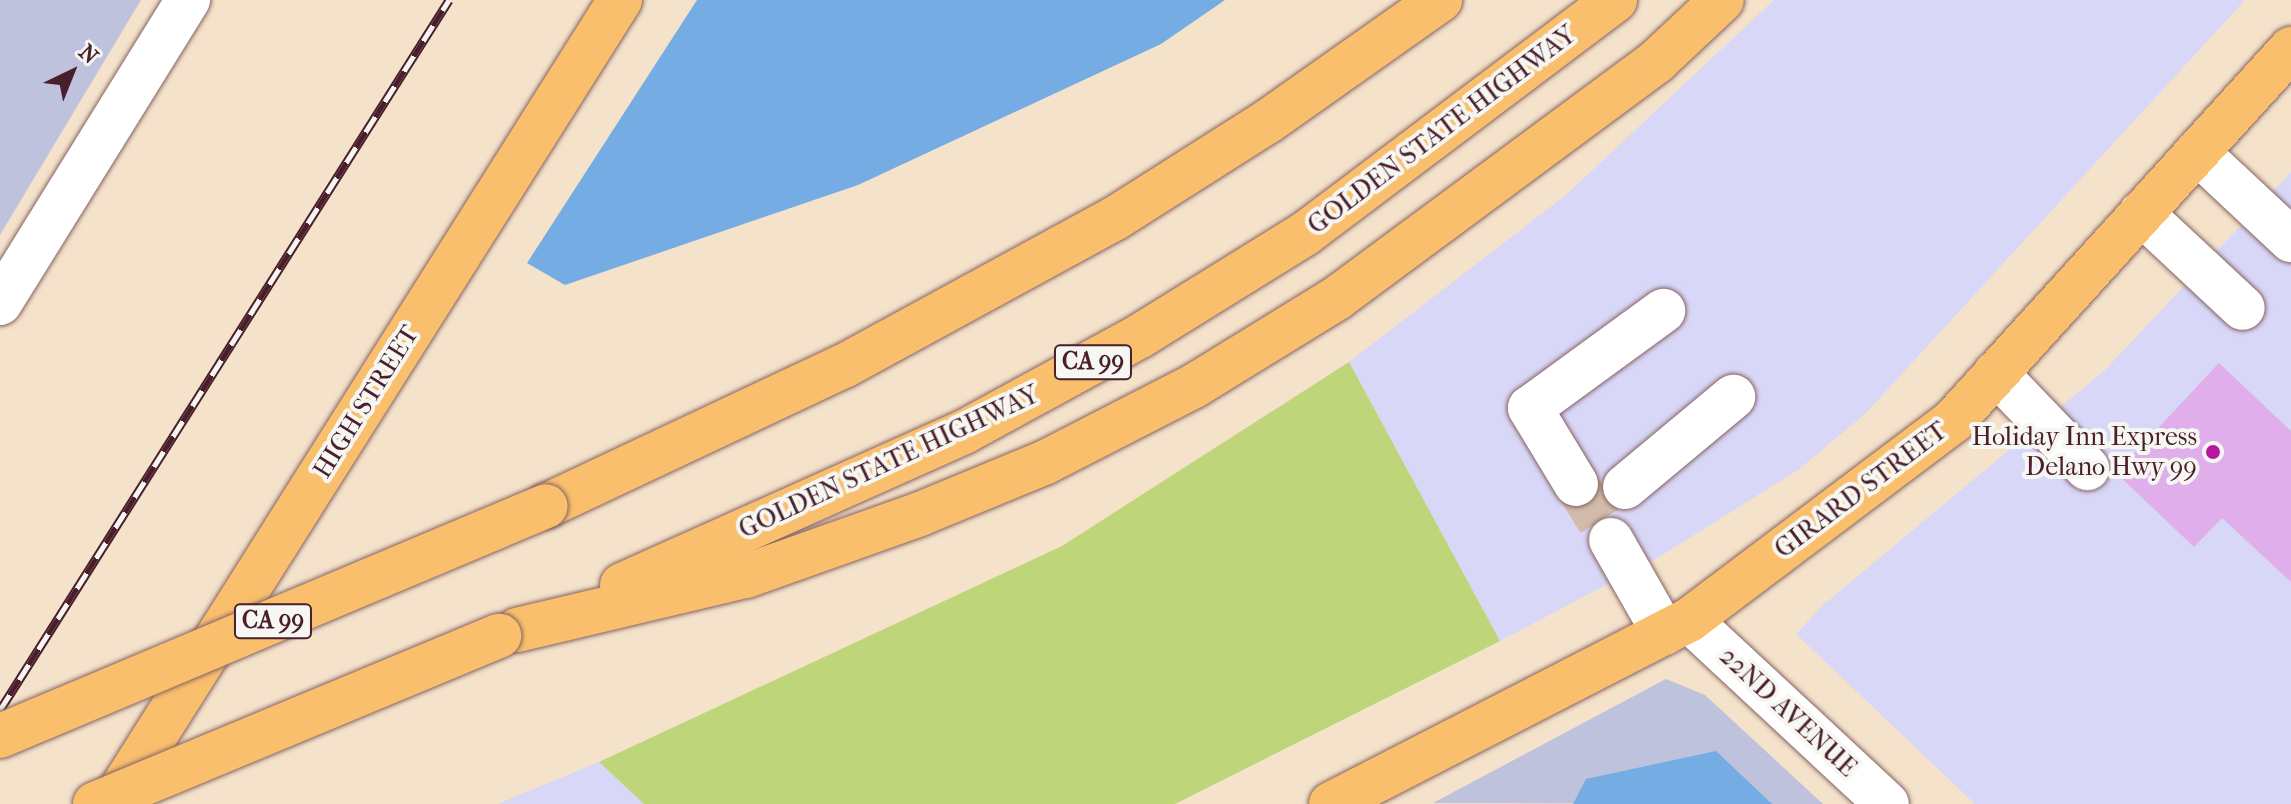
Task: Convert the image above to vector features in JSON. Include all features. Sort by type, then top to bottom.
[{"type":"main road","name":"HIGH STREET","points":[[112,804],[620,0]]},
{"type":"main road","name":"CA 99","points":[[0,736],[546,506],[844,366],[1114,219],[1267,122],[1440,0]]},
{"type":"main road","name":"GOLDEN STATE HIGHWAY","points":[[95,804],[508,633],[964,432],[1140,336],[1306,233],[1615,0]]},
{"type":"main road","points":[[508,633],[746,576],[906,519],[1046,462],[1194,386],[1349,289],[1657,61],[1722,0]]},
{"type":"main road","name":"GIRARD STREET","points":[[1331,804],[1676,627],[1953,421],[2291,49]]},
{"type":"street","points":[[0,303],[188,0]]},
{"type":"street","points":[[2197,152],[2291,240]]},
{"type":"street","points":[[2141,213],[2243,308]]},
{"type":"street","points":[[1576,484],[1530,408],[1663,311]]},
{"type":"street","points":[[1996,373],[2087,468]]},
{"type":"street","points":[[1625,487],[1733,397]]},
{"type":"street","name":"22ND AVENUE","points":[[1611,540],[1676,627],[1887,804]]},
{"type":"shaded area","points":[[0,0],[141,0],[0,235]]},
{"type":"shaded area","points":[[1774,0],[2245,0],[1865,414],[1798,470],[1659,557],[1500,641],[1349,362],[1566,195]]},
{"type":"shaded area","points":[[2291,172],[2291,804],[1975,804],[1796,634],[1822,606],[2105,370]]},
{"type":"shaded area","points":[[1666,679],[1705,695],[1823,804],[1433,803]]},
{"type":"shaded area","points":[[599,762],[644,804],[498,804]]},
{"type":"green space","points":[[1349,362],[1500,641],[1175,804],[644,804],[599,762],[1062,546]]},
{"type":"water","points":[[697,0],[1225,0],[1161,44],[858,185],[565,285],[527,263]]},
{"type":"water","points":[[1716,751],[1772,804],[1573,804],[1586,779]]},
{"type":"building","name":"Holiday Inn Express Delano Hwy 99","points":[[2219,363],[2291,431],[2291,582],[2222,518],[2194,547],[2116,473]]},
{"type":"tunnel","points":[[1576,484],[1611,540]]},
{"type":"railway","points":[[0,710],[449,0]]},
{"type":"place","name":"Holiday Inn Express Delano Hwy 99","points":[[2213,452]]}]
